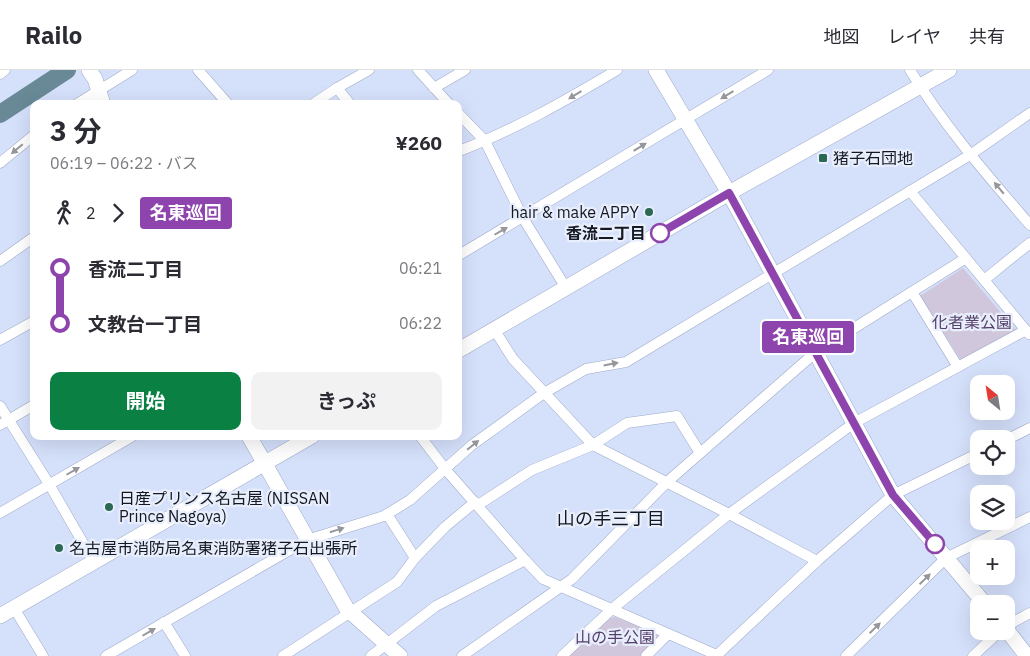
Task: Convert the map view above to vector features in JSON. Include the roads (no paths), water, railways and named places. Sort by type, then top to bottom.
[{"type":"street","points":[[0,74],[5,70]]},
{"type":"street","points":[[91,73],[101,97],[132,70]]},
{"type":"street","points":[[198,70],[224,100]]},
{"type":"street","points":[[319,100],[369,70]]},
{"type":"street","points":[[418,70],[445,100]]},
{"type":"street","points":[[434,88],[465,70]]},
{"type":"street","points":[[462,150],[485,141],[553,108],[617,70]]},
{"type":"street","points":[[656,70],[729,193],[893,495],[977,595]]},
{"type":"street","points":[[462,253],[768,70]]},
{"type":"street","points":[[910,70],[920,87],[970,155],[1030,226]]},
{"type":"street","points":[[462,348],[729,193],[949,70]]},
{"type":"street","points":[[336,88],[346,100]]},
{"type":"street","points":[[106,656],[307,540],[387,514],[410,500],[472,445],[544,393],[586,369],[626,362],[970,155],[1030,113]]},
{"type":"street","points":[[462,117],[485,141],[523,218],[566,288]]},
{"type":"street","points":[[0,163],[30,138]]},
{"type":"street","points":[[562,656],[612,609],[729,514],[854,423],[958,366],[1028,332],[910,191]]},
{"type":"street","points":[[0,261],[30,240]]},
{"type":"street","points":[[984,280],[1030,243]]},
{"type":"street","points":[[462,656],[563,587],[667,482],[816,352],[966,258]]},
{"type":"street","points":[[912,292],[958,366]]},
{"type":"street","points":[[0,340],[30,323]]},
{"type":"street","points":[[494,329],[513,359],[593,445],[729,514],[816,561]]},
{"type":"street","points":[[0,406],[4,422],[49,484],[94,562]]},
{"type":"street","points":[[4,422],[30,407]]},
{"type":"street","points":[[283,656],[352,613],[397,582],[415,558],[445,527],[476,503],[532,470],[593,445],[627,423],[677,416],[700,453]]},
{"type":"street","points":[[1015,436],[1030,428]]},
{"type":"street","points":[[0,513],[126,440]]},
{"type":"street","points":[[251,440],[347,609],[400,656]]},
{"type":"street","points":[[0,616],[305,440]]},
{"type":"street","points":[[423,440],[446,470],[544,579],[718,656],[816,561],[893,495],[970,457]]},
{"type":"street","points":[[387,514],[415,558]]},
{"type":"street","points":[[846,656],[946,558],[1030,517]]},
{"type":"street","points":[[371,656],[436,606],[525,560]]},
{"type":"street","points":[[14,608],[43,656]]},
{"type":"street","points":[[1015,622],[1030,613]]},
{"type":"street","points":[[164,622],[185,656]]},
{"type":"street","points":[[646,656],[668,634]]},
{"type":"street","points":[[973,656],[990,640]]},
{"type":"street","points":[[1015,640],[1026,656]]},
{"type":"waterway","points":[[0,114],[67,70]]},
{"type":"place","name":"猪子石団地","points":[[823,158]]},
{"type":"place","name":"hair & make APPY","points":[[649,212]]},
{"type":"place","name":"香流二丁目","points":[[660,233]]},
{"type":"place","name":"日産プリンス名古屋 (NISSAN Prince Nagoya)","points":[[109,507]]},
{"type":"place","name":"名古屋市消防局名東消防署猪子石出張所","points":[[59,548]]},
{"type":"district","name":"山の手三丁目","points":[[611,518]]},
{"type":"park label","name":"化者業公園","points":[[972,322]]},
{"type":"park label","name":"山の手公園","points":[[615,637]]}]
